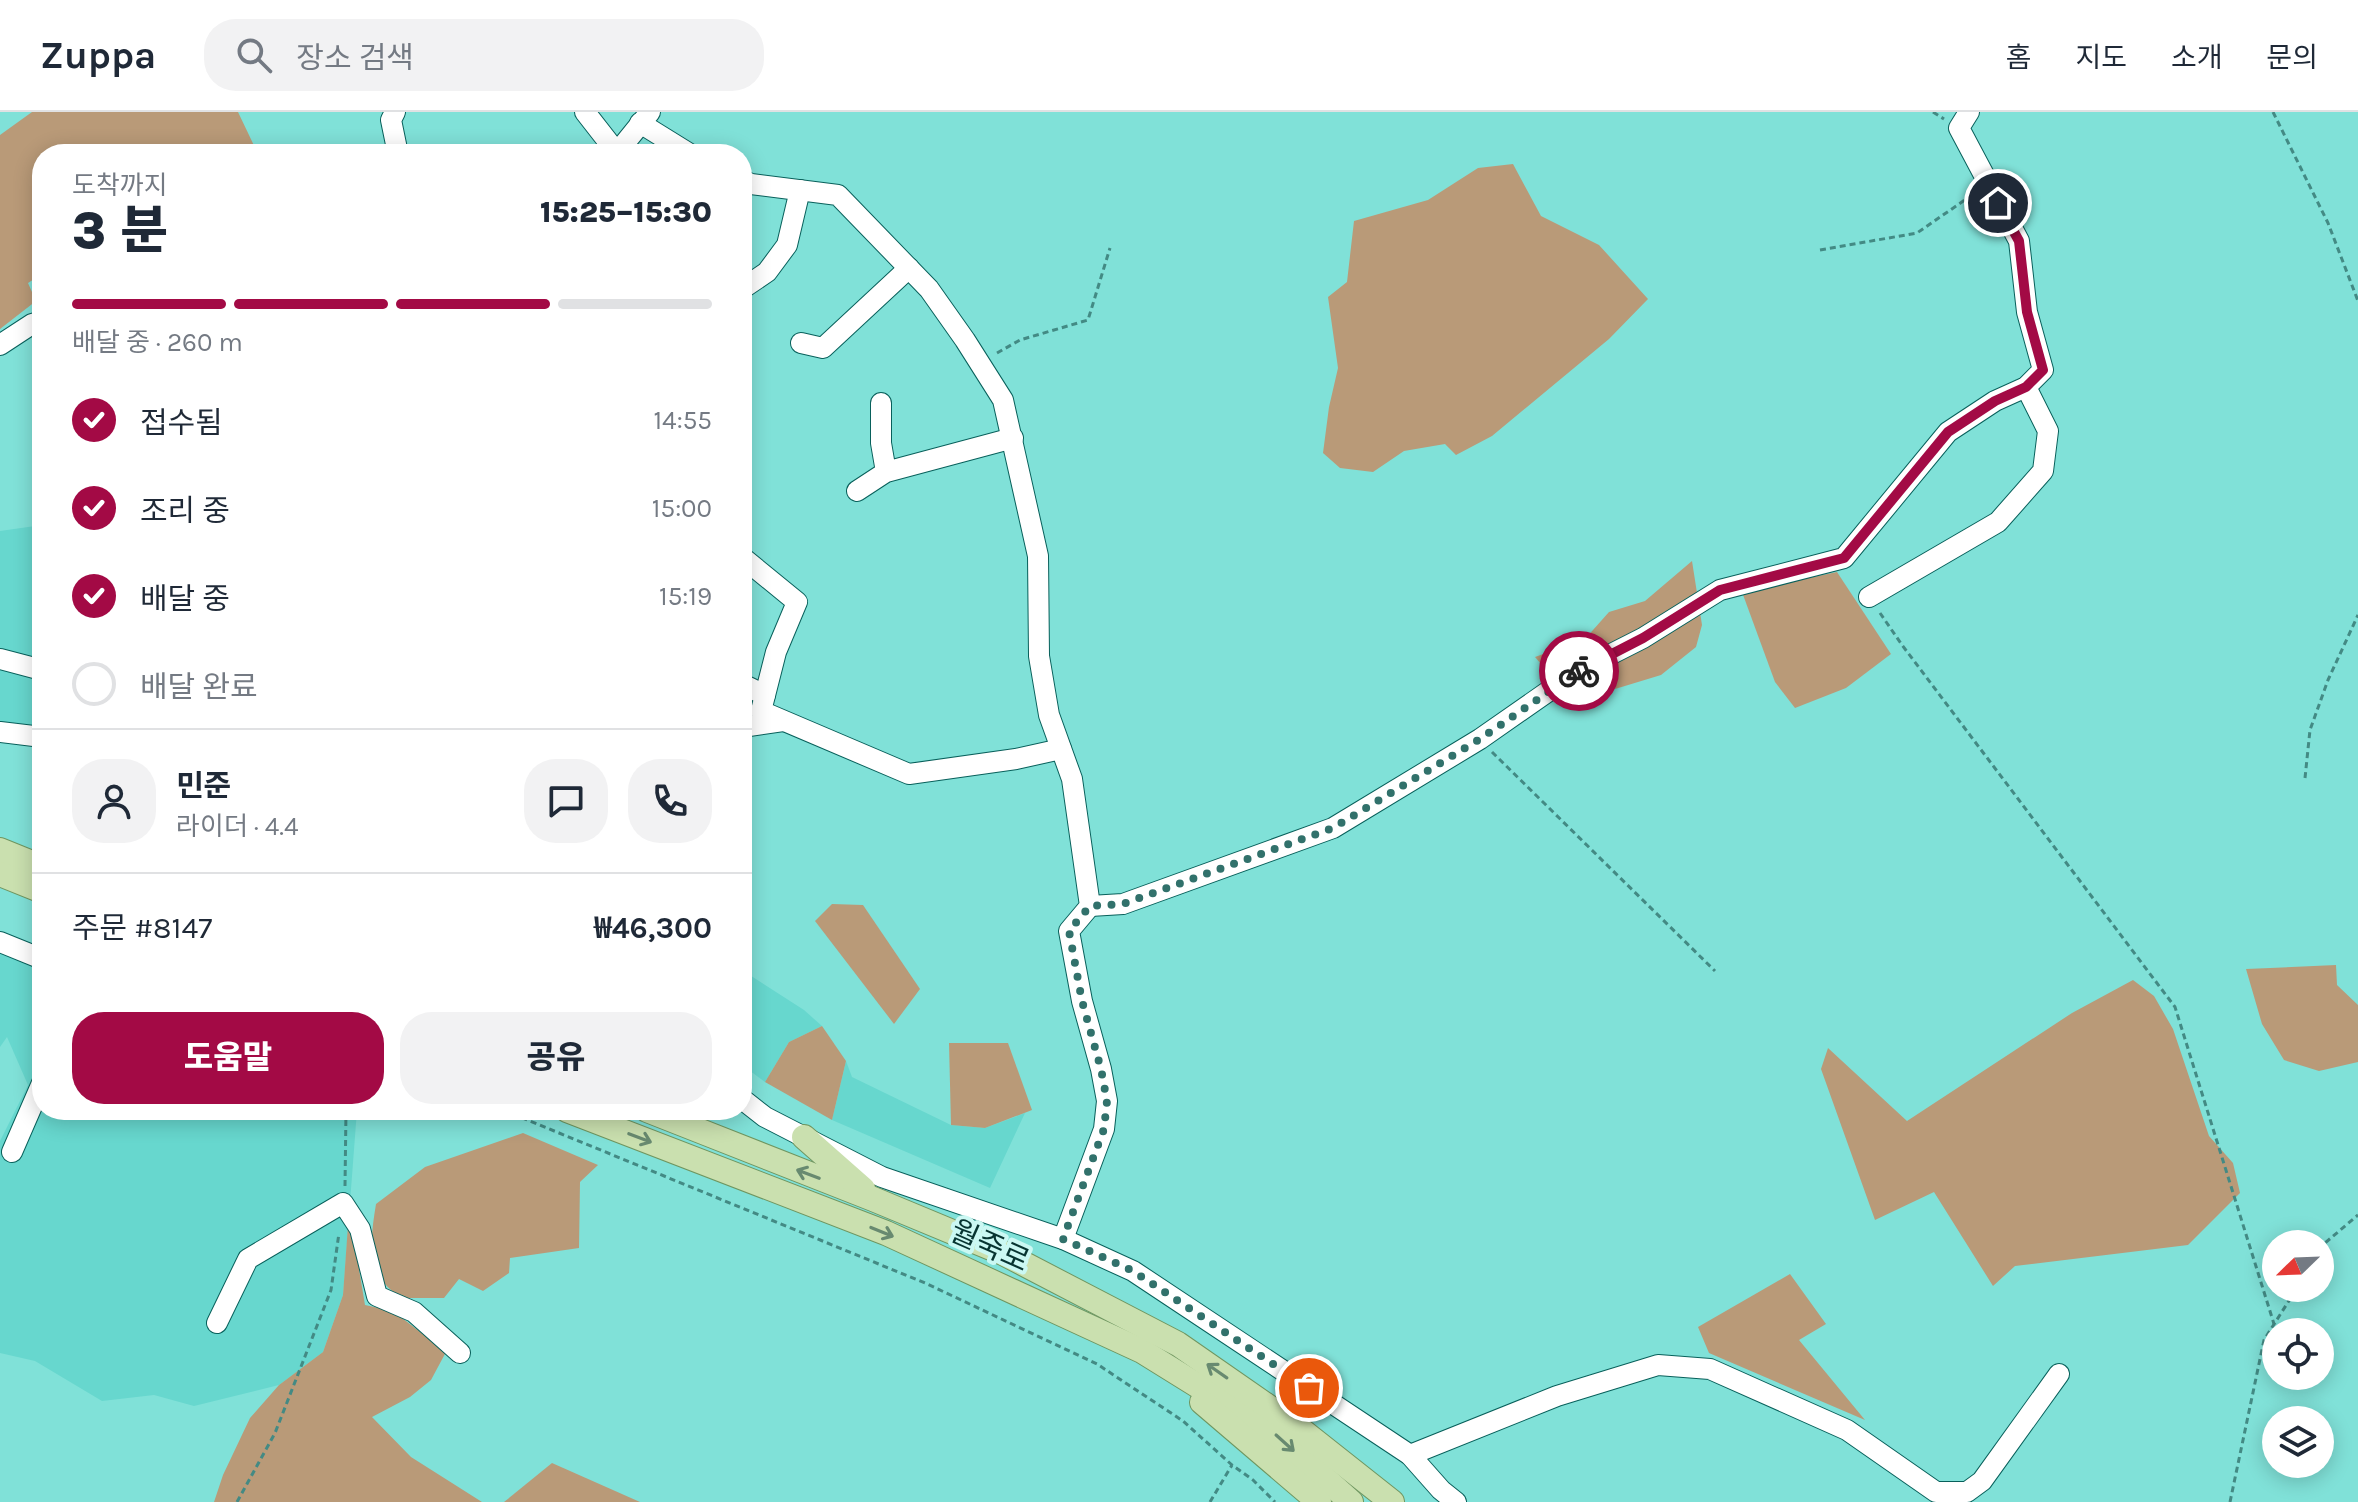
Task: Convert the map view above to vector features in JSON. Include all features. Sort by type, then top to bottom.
[{"type":"main road","points":[[0,850],[32,863]]},
{"type":"main road","points":[[0,874],[32,887]]},
{"type":"main road","name":"월죽로","points":[[593,1120],[886,1233],[1142,1351],[1274,1433],[1351,1502]]},
{"type":"main road","name":"월죽로","points":[[672,1120],[1003,1253],[1178,1344],[1296,1426],[1392,1502]]},
{"type":"main road","points":[[804,1137],[873,1199]]},
{"type":"main road","points":[[1142,1351],[1319,1502]]},
{"type":"street","points":[[395,112],[391,120],[396,144]]},
{"type":"street","points":[[585,112],[609,144]]},
{"type":"street","points":[[1063,1239],[1104,1129],[1107,1101],[1082,1001],[1069,931],[1090,906],[1123,904],[1333,828],[1480,739],[1576,672],[1643,638],[1720,590],[1844,558],[1948,432],[1995,401],[2026,387],[2043,370],[2027,312],[2019,241],[1959,128],[1969,112]]},
{"type":"street","points":[[624,144],[645,118],[678,144]]},
{"type":"street","points":[[752,184],[838,195],[929,289],[1003,400],[1038,556],[1039,656],[1049,715],[1072,779],[1090,906]]},
{"type":"street","points":[[752,282],[767,272],[787,245],[800,190]]},
{"type":"street","points":[[801,343],[823,348],[909,268]]},
{"type":"street","points":[[5,340],[32,324]]},
{"type":"street","points":[[1869,597],[1998,522],[2043,471],[2048,431],[2026,387]]},
{"type":"street","points":[[881,403],[881,443],[886,472]]},
{"type":"street","points":[[857,491],[886,472],[1013,438]]},
{"type":"street","points":[[752,565],[797,602],[776,652],[761,711],[909,774],[1016,759],[1061,749]]},
{"type":"street","points":[[0,659],[32,667]]},
{"type":"street","points":[[752,689],[765,695]]},
{"type":"street","points":[[752,725],[787,720]]},
{"type":"street","points":[[0,732],[32,736]]},
{"type":"street","points":[[0,942],[32,955]]},
{"type":"street","points":[[12,1152],[32,1106]]},
{"type":"street","points":[[752,1107],[765,1117],[882,1177],[1063,1239],[1133,1271],[1410,1455],[1456,1502]]},
{"type":"street","points":[[217,1323],[248,1259],[343,1203],[360,1229],[377,1296],[414,1312],[460,1353]]},
{"type":"street","points":[[1410,1455],[1557,1396],[1658,1365],[1710,1369],[1847,1430],[1936,1492],[1967,1492],[1982,1481],[2059,1374]]},
{"type":"path","points":[[2273,112],[2328,223],[2358,301]]},
{"type":"path","points":[[1820,250],[1917,233],[1988,184]]},
{"type":"path","points":[[980,363],[1020,340],[1088,320],[1110,248]]},
{"type":"path","points":[[1869,597],[2175,1007],[2272,1318]]},
{"type":"path","points":[[2305,778],[2310,730],[2328,680],[2358,615]]},
{"type":"path","points":[[1480,739],[1715,971]]},
{"type":"path","points":[[237,1502],[275,1433],[331,1290],[346,1182],[346,1120]]},
{"type":"path","points":[[527,1120],[925,1283],[1097,1364],[1183,1421],[1275,1502]]},
{"type":"path","points":[[2334,1235],[2358,1215]]},
{"type":"path","points":[[2230,1502],[2262,1350]]},
{"type":"path","points":[[1210,1502],[1232,1465]]},
{"type":"shaded area","points":[[32,112],[238,112],[253,144],[32,144],[32,280],[28,283],[32,304],[0,329],[0,135]]},
{"type":"shaded area","points":[[1513,164],[1541,216],[1599,245],[1648,299],[1609,339],[1492,436],[1456,455],[1445,444],[1404,451],[1373,472],[1340,468],[1323,453],[1338,368],[1328,297],[1347,282],[1354,221],[1428,200],[1478,168]]},
{"type":"shaded area","points":[[32,526],[32,731],[0,726],[0,531]]},
{"type":"shaded area","points":[[1692,561],[1702,625],[1696,647],[1661,675],[1615,689],[1617,667],[1602,654],[1554,679],[1535,657],[1585,639],[1609,612],[1645,601]]},
{"type":"shaded area","points":[[1837,572],[1891,654],[1846,688],[1795,708],[1775,682],[1742,592]]},
{"type":"shaded area","points":[[832,904],[863,905],[920,989],[894,1024],[815,921]]},
{"type":"shaded area","points":[[0,951],[32,964],[32,1120],[356,1120],[343,1295],[323,1352],[279,1385],[194,1406],[154,1395],[102,1401],[35,1361],[0,1353],[0,1141],[28,1085],[7,1037],[0,1047]]},
{"type":"shaded area","points":[[2336,965],[2337,985],[2358,1005],[2358,1062],[2319,1071],[2284,1060],[2262,1024],[2246,969]]},
{"type":"shaded area","points":[[752,976],[804,1010],[822,1026],[789,1042],[765,1082],[752,1072]]},
{"type":"shaded area","points":[[2133,980],[2154,996],[2173,1029],[2209,1136],[2233,1163],[2240,1193],[2188,1245],[2015,1266],[1993,1286],[1934,1192],[1875,1220],[1821,1069],[1828,1048],[1907,1121],[2072,1013]]},
{"type":"shaded area","points":[[822,1026],[846,1061],[832,1120],[765,1082],[789,1042]]},
{"type":"shaded area","points":[[949,1043],[1008,1043],[1032,1110],[985,1128],[951,1125]]},
{"type":"shaded area","points":[[846,1061],[852,1077],[951,1125],[985,1128],[1025,1113],[990,1188],[832,1120]]},
{"type":"shaded area","points":[[523,1133],[598,1165],[580,1182],[579,1248],[510,1258],[509,1273],[483,1291],[459,1279],[444,1298],[401,1298],[384,1283],[374,1262],[372,1243],[376,1204],[425,1167]]},
{"type":"shaded area","points":[[348,1225],[365,1305],[393,1311],[446,1352],[431,1380],[410,1397],[372,1417],[411,1457],[482,1502],[214,1502],[250,1418],[279,1385],[323,1352],[343,1295]]},
{"type":"shaded area","points":[[1790,1274],[1826,1324],[1799,1340],[1865,1420],[1709,1353],[1698,1327]]},
{"type":"shaded area","points":[[552,1463],[640,1502],[504,1502]]},
{"type":"way so far","points":[[1309,1388],[1133,1271],[1063,1239],[1104,1129],[1107,1101],[1082,1001],[1069,931],[1090,906],[1123,904],[1333,828],[1480,739],[1579,671]]},
{"type":"route","points":[[1579,671],[1643,638],[1720,590],[1844,558],[1948,432],[1995,401],[2026,387],[2043,370],[2027,312],[2019,241],[1998,203]]}]
